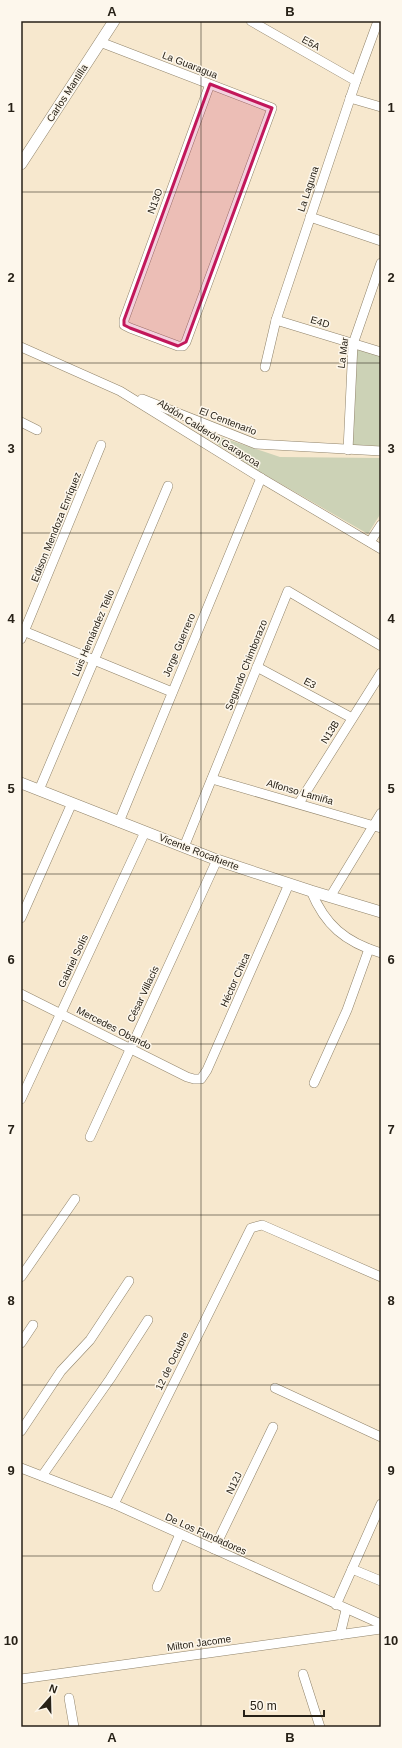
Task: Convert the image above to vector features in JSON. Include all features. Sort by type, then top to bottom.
[{"type":"street","name":"Carlos Mantilla","points":[[21,164],[114,21]]},
{"type":"street","name":"E5A","points":[[245,21],[253,23],[356,81]]},
{"type":"street","name":"La Laguna","points":[[265,367],[276,320],[350,98],[378,21]]},
{"type":"street","name":"La Guaragua","points":[[100,42],[272,108],[186,342],[183,346]]},
{"type":"street","name":"N13O","points":[[183,346],[178,346],[124,325],[124,320],[210,84]]},
{"type":"street","points":[[350,98],[381,107]]},
{"type":"street","points":[[310,217],[381,241]]},
{"type":"street","name":"La Mar","points":[[348,450],[353,344],[381,264]]},
{"type":"street","name":"E4D","points":[[276,320],[381,352]]},
{"type":"street","name":"Abdón Calderón Garaycoa","points":[[21,346],[120,391],[261,478],[381,549]]},
{"type":"street","name":"El Centenario","points":[[120,391],[256,444],[381,451]]},
{"type":"street","points":[[21,422],[37,430]]},
{"type":"street","name":"Edison Mendoza Enríquez","points":[[22,634],[102,445]]},
{"type":"street","name":"Jorge Guerrero","points":[[119,822],[261,478]]},
{"type":"street","name":"Luis Hernández Tello","points":[[39,790],[168,486]]},
{"type":"street","points":[[370,542],[381,525]]},
{"type":"street","name":"Segundo Chimborazo","points":[[184,847],[288,591],[381,646]]},
{"type":"street","points":[[22,634],[172,692]]},
{"type":"street","name":"E3","points":[[257,667],[352,718]]},
{"type":"street","name":"N13B","points":[[299,803],[381,673]]},
{"type":"street","name":"Alfonso Lamiña","points":[[212,779],[377,826]]},
{"type":"street","name":"Vicente Rocafuerte","points":[[21,783],[217,860],[381,912]]},
{"type":"street","points":[[21,918],[72,803]]},
{"type":"street","points":[[330,897],[377,826],[381,813]]},
{"type":"street","name":"Gabriel Solís","points":[[21,1099],[145,832]]},
{"type":"street","name":"César Villacís","points":[[90,1137],[217,860]]},
{"type":"street","name":"Héctor Chica","points":[[198,1079],[201,1079],[206,1074],[289,884]]},
{"type":"street","points":[[311,891],[318,908],[332,927],[352,941],[381,953]]},
{"type":"street","points":[[314,1083],[347,1010],[369,949]]},
{"type":"street","name":"Mercedes Obando","points":[[21,994],[187,1077],[198,1079]]},
{"type":"street","points":[[21,1276],[75,1199]]},
{"type":"street","name":"12 de Octubre","points":[[114,1504],[250,1228],[262,1226],[269,1228],[381,1277]]},
{"type":"street","points":[[21,1431],[61,1371],[90,1340],[129,1281]]},
{"type":"street","points":[[42,1476],[110,1380],[148,1320]]},
{"type":"street","points":[[21,1343],[33,1325]]},
{"type":"street","points":[[275,1388],[381,1437]]},
{"type":"street","name":"N12J","points":[[214,1549],[273,1427]]},
{"type":"street","name":"De Los Fundadores","points":[[21,1468],[114,1504],[336,1604],[346,1610],[381,1624]]},
{"type":"street","points":[[336,1604],[381,1504]]},
{"type":"street","points":[[157,1587],[180,1534]]},
{"type":"street","points":[[352,1569],[381,1581]]},
{"type":"street","points":[[340,1635],[346,1610]]},
{"type":"street","name":"Milton Jacome","points":[[21,1679],[381,1629]]},
{"type":"street","points":[[302,1674],[320,1727]]},
{"type":"street","points":[[69,1698],[74,1727]]},
{"type":"highlighted area","points":[[210,84],[272,108],[186,342],[178,346],[130,328],[124,325],[124,320]]},
{"type":"green space","points":[[357,349],[381,356],[381,446],[351,445]]},
{"type":"green space","points":[[191,427],[280,457],[381,458],[381,513],[368,534],[262,473]]}]
